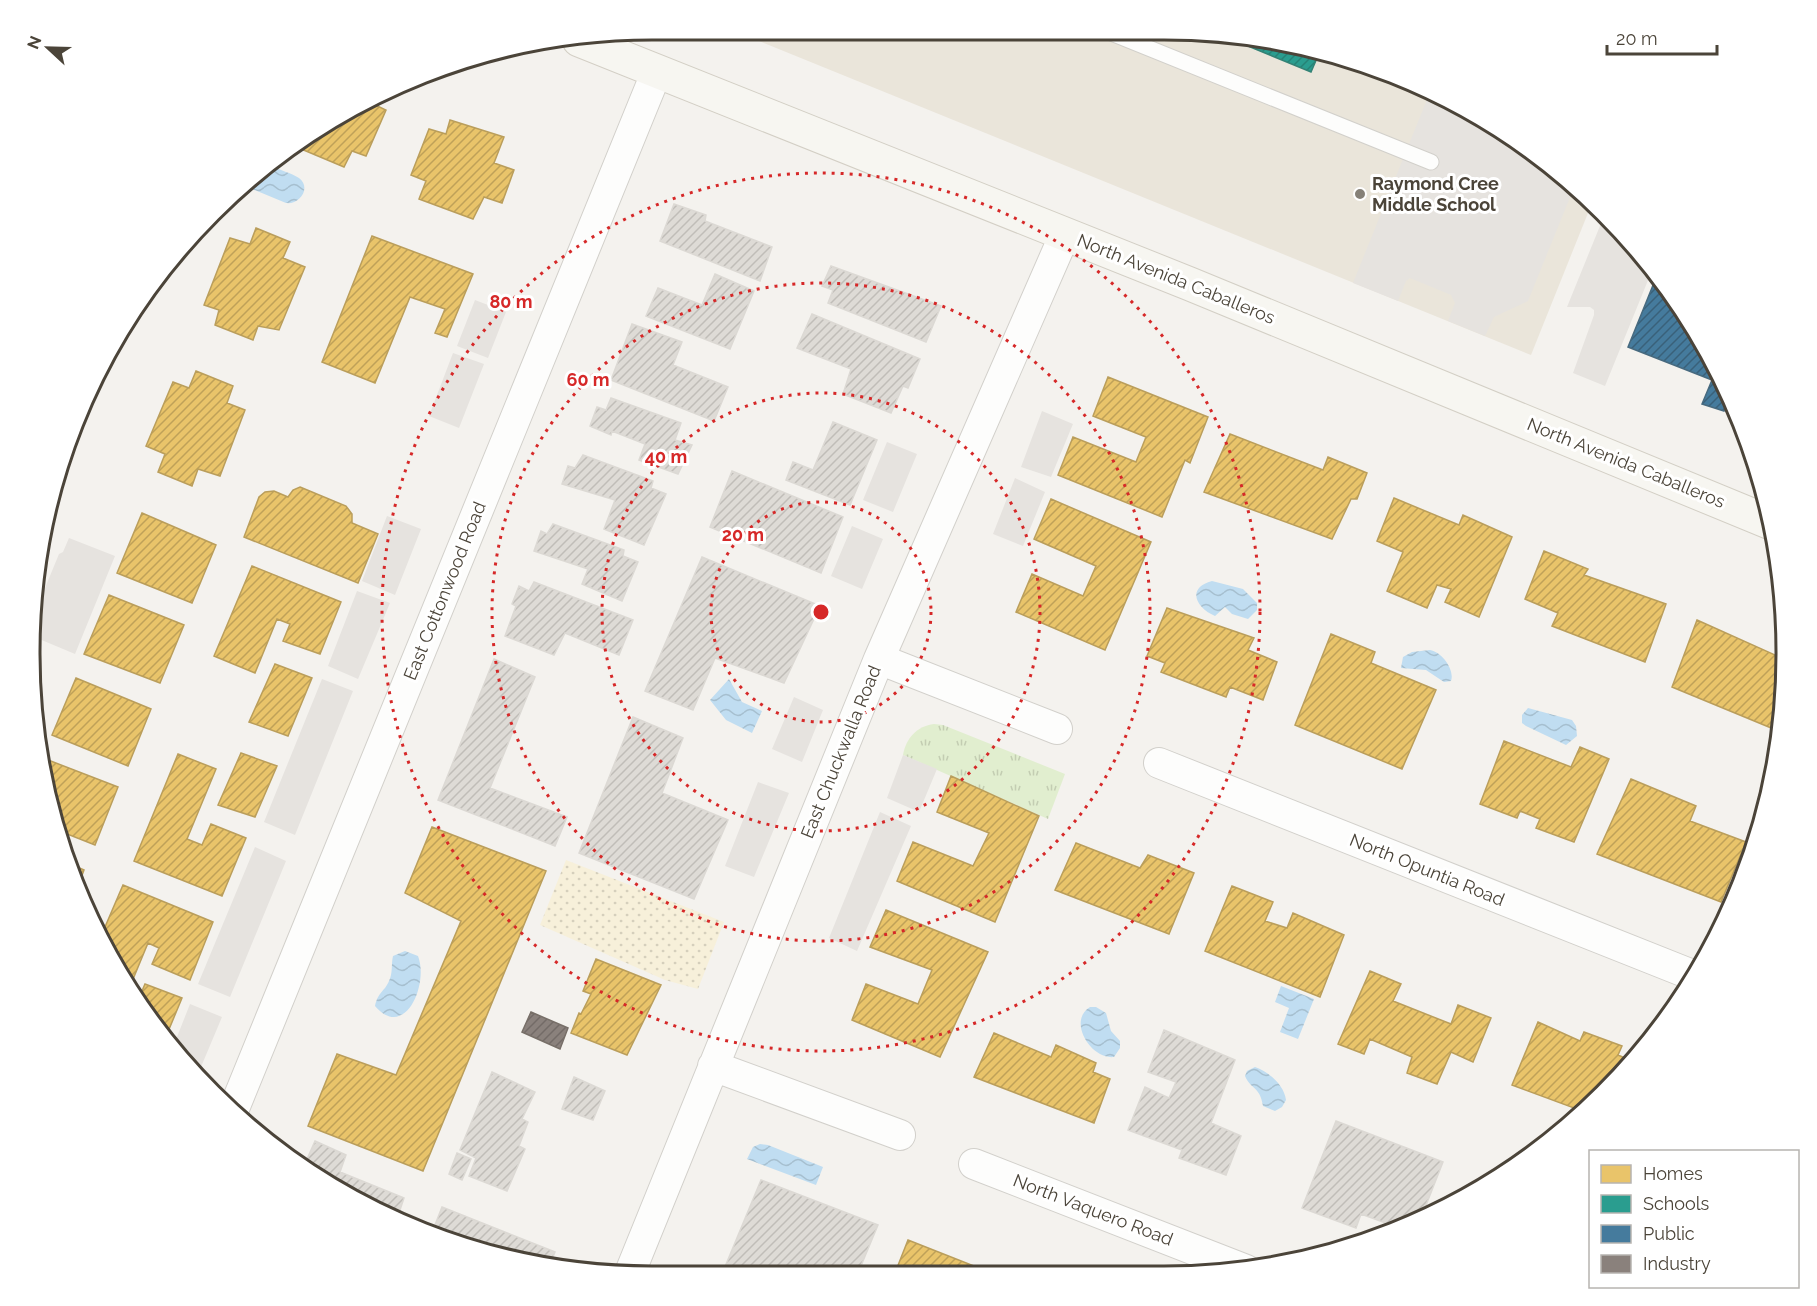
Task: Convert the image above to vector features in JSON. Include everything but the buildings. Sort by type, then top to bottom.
[{"type":"street","name":"North Avenida Caballeros","points":[[590,44],[1201,288],[1762,519]]},
{"type":"street","name":"East Cottonwood Road","points":[[237,1102],[657,71]]},
{"type":"street","name":"East Chuckwalla Road","points":[[633,1265],[879,659],[1065,234]]},
{"type":"street","points":[[879,659],[1057,729]]},
{"type":"street","name":"North Opuntia Road","points":[[1159,763],[1686,972]]},
{"type":"street","points":[[713,1066],[900,1135]]},
{"type":"street","name":"North Vaquero Road","points":[[974,1164],[1225,1262]]},
{"type":"lane","points":[[1129,40],[1431,162]]},
{"type":"shaded area","name":"Raymond Cree Middle School","points":[[757,40],[1164,40],[1204,42],[1283,52],[1323,61],[1398,87],[1435,104],[1504,144],[1537,167],[1588,212],[1531,355]]},
{"type":"shaded area","points":[[1427,100],[1504,144],[1571,195],[1528,301],[1494,317],[1485,336],[1448,321],[1455,303],[1451,295],[1410,278],[1406,281],[1398,301],[1353,283]]},
{"type":"shaded area","points":[[1601,224],[1649,278],[1605,386],[1573,373],[1594,310],[1590,307],[1567,307]]},
{"type":"shaded area","points":[[475,300],[506,312],[488,358],[457,346]]},
{"type":"shaded area","points":[[453,353],[484,364],[459,428],[429,416]]},
{"type":"shaded area","points":[[1042,411],[1073,424],[1051,477],[1021,467]]},
{"type":"shaded area","points":[[887,442],[917,454],[893,512],[863,500]]},
{"type":"shaded area","points":[[1015,478],[1045,492],[1023,546],[993,534]]},
{"type":"shaded area","points":[[387,516],[421,529],[395,595],[362,581]]},
{"type":"shaded area","points":[[852,526],[883,539],[862,589],[831,576]]},
{"type":"shaded area","points":[[69,538],[115,556],[75,654],[41,640],[44,590],[59,554],[63,552]]},
{"type":"shaded area","points":[[357,591],[390,603],[358,679],[328,666]]},
{"type":"shaded area","points":[[322,679],[353,691],[295,835],[264,822]]},
{"type":"shaded area","points":[[794,697],[823,710],[802,762],[772,749]]},
{"type":"shaded area","points":[[903,755],[937,769],[919,812],[887,798]]},
{"type":"shaded area","points":[[758,782],[789,793],[754,877],[725,866]]},
{"type":"shaded area","points":[[880,812],[911,826],[857,951],[829,938]]},
{"type":"shaded area","points":[[255,847],[286,861],[230,997],[198,984]]},
{"type":"shaded area","points":[[190,1004],[222,1017],[201,1066],[177,1038]]},
{"type":"green space","points":[[934,724],[943,725],[1065,774],[1048,819],[903,755],[913,734],[922,727]]},
{"type":"sand","points":[[566,860],[724,922],[698,989],[665,980],[540,925]]},
{"type":"water","points":[[278,169],[296,176],[303,182],[304,191],[299,199],[286,203],[252,189]]},
{"type":"water","points":[[1212,581],[1243,589],[1257,603],[1257,610],[1248,619],[1232,614],[1225,607],[1215,616],[1208,612],[1199,603],[1197,593],[1204,584]]},
{"type":"water","points":[[1430,650],[1439,654],[1446,662],[1451,672],[1451,681],[1444,682],[1426,670],[1401,668],[1403,657],[1412,652]]},
{"type":"water","points":[[729,679],[742,702],[762,711],[752,733],[726,720],[710,700]]},
{"type":"water","points":[[1528,708],[1572,720],[1576,726],[1577,736],[1566,745],[1526,726],[1522,723],[1522,715]]},
{"type":"water","points":[[405,951],[418,956],[421,968],[417,993],[412,1005],[405,1013],[396,1017],[386,1015],[375,1006],[376,1001],[390,978],[393,956]]},
{"type":"water","points":[[1281,986],[1314,999],[1298,1039],[1280,1032],[1289,1008],[1275,1002]]},
{"type":"water","points":[[1090,1007],[1096,1007],[1106,1013],[1111,1031],[1120,1041],[1120,1048],[1114,1057],[1097,1052],[1090,1046],[1081,1030],[1083,1013]]},
{"type":"water","points":[[1255,1067],[1279,1084],[1285,1094],[1286,1100],[1282,1107],[1275,1111],[1263,1106],[1258,1091],[1245,1076],[1247,1071]]},
{"type":"water","points":[[760,1144],[768,1145],[823,1167],[816,1185],[747,1159],[753,1147]]},
{"type":"place","name":"Raymond Cree Middle School","points":[[1360,194]]}]
